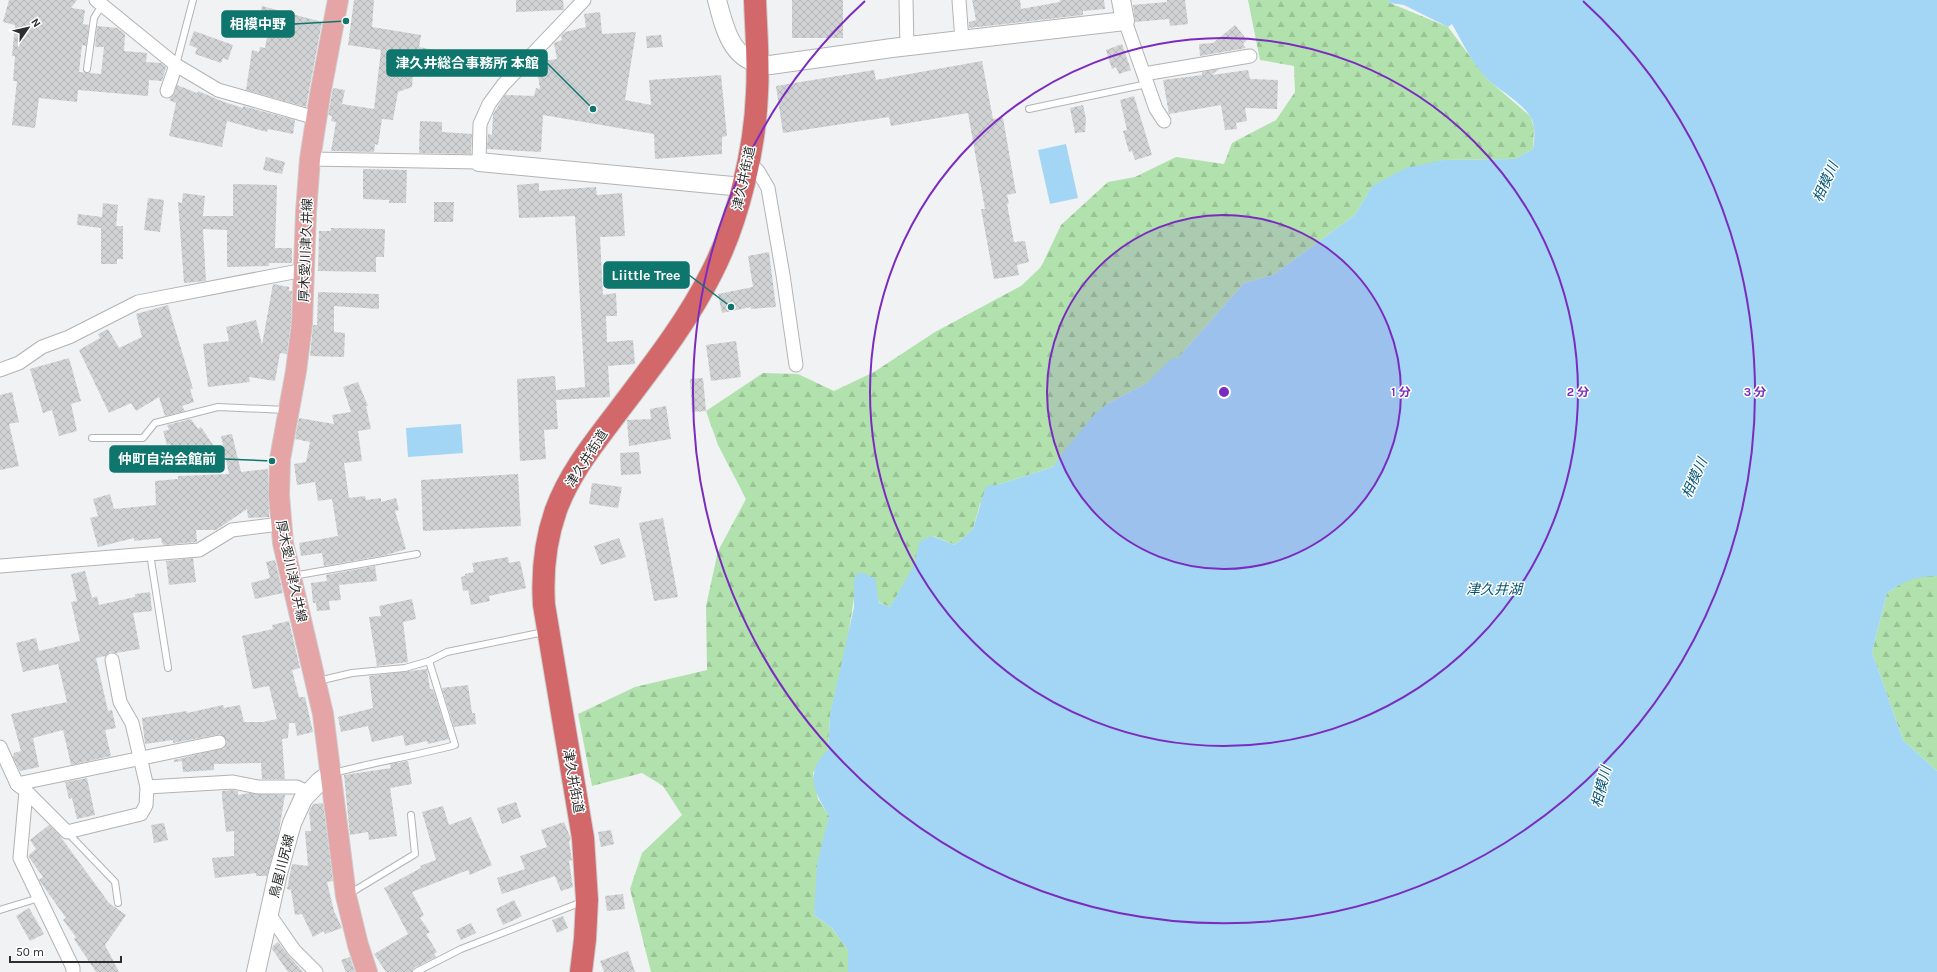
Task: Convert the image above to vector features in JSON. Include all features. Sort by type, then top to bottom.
[{"type":"highway","name":"津久井街道","points":[[581,972],[585,939],[587,900],[583,838],[548,631],[544,598],[545,559],[552,523],[575,470],[693,309],[724,246],[743,187],[748,162],[757,94],[755,0]]},
{"type":"main road","name":"厚木愛川津久井線","points":[[338,0],[316,118],[310,159],[306,212],[302,324],[280,459],[279,495],[280,524],[323,714],[346,896],[358,945],[367,972]]},
{"type":"street","points":[[479,162],[480,124],[489,104],[503,85],[584,0]]},
{"type":"street","points":[[717,0],[729,38],[745,59],[757,65],[770,65],[1125,21]]},
{"type":"street","points":[[906,0],[907,47]]},
{"type":"street","points":[[959,0],[962,41]]},
{"type":"street","points":[[1120,0],[1125,21],[1145,79],[1156,109],[1164,121]]},
{"type":"street","points":[[99,3],[176,66],[218,90],[316,118]]},
{"type":"street","points":[[1145,79],[1250,56]]},
{"type":"street","points":[[167,91],[176,66]]},
{"type":"street","points":[[310,159],[479,162],[743,187]]},
{"type":"street","points":[[748,162],[758,171],[768,188],[783,275],[796,365]]},
{"type":"street","points":[[0,370],[19,363],[42,347],[69,337],[138,302],[304,270]]},
{"type":"street","points":[[0,566],[199,550],[232,530],[280,524]]},
{"type":"street","points":[[0,747],[21,787],[67,832],[141,814],[146,805],[147,787],[132,723],[120,702],[112,660]]},
{"type":"street","points":[[21,787],[140,757],[219,742]]},
{"type":"street","name":"鳥屋川尻線","points":[[256,972],[269,914],[292,823],[297,809],[309,793],[330,774]]},
{"type":"street","points":[[147,787],[233,782],[258,787],[297,787],[309,793]]},
{"type":"street","points":[[21,787],[20,858],[73,968],[72,972]]},
{"type":"street","points":[[269,914],[294,950],[316,972]]},
{"type":"lane","points":[[176,66],[192,0]]},
{"type":"lane","points":[[87,69],[94,18],[99,3]]},
{"type":"lane","points":[[1029,110],[1145,79]]},
{"type":"lane","points":[[92,438],[143,438],[155,423],[218,407],[289,410]]},
{"type":"lane","points":[[150,554],[168,668]]},
{"type":"lane","points":[[291,576],[417,554]]},
{"type":"lane","points":[[316,681],[352,673],[405,668],[429,661],[447,652],[548,631]]},
{"type":"lane","points":[[330,774],[385,760],[428,753],[455,745],[429,661]]},
{"type":"lane","points":[[346,896],[415,854],[411,815]]},
{"type":"lane","points":[[67,832],[115,882],[118,903]]},
{"type":"lane","points":[[0,910],[39,898]]},
{"type":"lane","points":[[416,972],[461,949],[587,900]]},
{"type":"green space","points":[[1248,0],[1388,0],[1390,3],[1448,27],[1487,79],[1530,116],[1534,127],[1533,149],[1515,159],[1444,160],[1372,186],[1355,215],[1273,275],[1244,283],[1177,359],[1147,383],[1107,404],[1053,467],[997,485],[980,504],[973,529],[955,545],[933,536],[890,607],[880,603],[857,579],[842,674],[830,715],[828,750],[813,773],[818,799],[829,816],[814,915],[832,928],[848,950],[848,972],[651,972],[630,889],[642,853],[682,815],[663,786],[642,773],[592,786],[578,714],[635,687],[707,670],[706,606],[718,551],[746,499],[718,445],[706,411],[763,373],[798,374],[834,391],[874,372],[935,332],[1021,286],[1041,267],[1061,225],[1108,182],[1135,177],[1176,157],[1224,164],[1232,143],[1276,120],[1295,92],[1294,66],[1260,60]]},
{"type":"green space","points":[[1923,576],[1937,576],[1937,771],[1903,740],[1872,652],[1887,593],[1906,580]]},
{"type":"water","name":"津久井湖","points":[[1388,0],[1937,0],[1937,576],[1922,577],[1910,580],[1887,593],[1872,652],[1903,740],[1937,771],[1937,972],[848,972],[848,950],[832,928],[814,915],[817,864],[829,816],[819,799],[814,782],[814,774],[816,766],[828,750],[830,715],[854,607],[854,580],[857,573],[864,573],[873,578],[875,577],[879,603],[890,607],[913,567],[920,541],[932,536],[955,545],[973,529],[986,486],[997,485],[1053,467],[1064,451],[1094,415],[1107,404],[1147,383],[1172,358],[1177,359],[1244,283],[1273,275],[1355,215],[1372,186],[1406,168],[1444,160],[1515,159],[1533,149],[1534,128],[1528,113],[1522,106],[1486,78],[1463,45],[1452,24],[1448,27],[1404,5],[1390,3]]},
{"type":"water","points":[[1066,144],[1078,198],[1050,204],[1038,150]]},
{"type":"water","points":[[461,424],[463,453],[408,457],[406,428]]},
{"type":"building","points":[[9,0],[77,0],[71,8],[85,10],[83,24],[89,25],[86,46],[82,45],[79,72],[101,74],[104,47],[95,47],[97,26],[117,28],[125,34],[124,51],[147,53],[146,62],[161,63],[166,67],[162,81],[149,80],[148,96],[78,90],[77,102],[39,98],[35,128],[12,125],[17,81],[13,81],[15,56],[12,56],[15,25],[3,22]]},
{"type":"building","points":[[354,0],[374,0],[372,27],[421,35],[419,47],[446,52],[444,66],[414,62],[412,87],[398,92],[393,120],[382,119],[378,145],[375,144],[374,152],[331,151],[336,122],[331,121],[332,116],[328,115],[333,88],[345,90],[342,104],[374,109],[381,50],[348,45]]},
{"type":"building","points":[[516,0],[563,0],[564,10],[516,12]]},
{"type":"building","points":[[792,0],[843,0],[843,38],[792,38]]},
{"type":"building","points":[[972,0],[1020,0],[1021,9],[1060,2],[1060,0],[1104,0],[1105,9],[1083,11],[1083,15],[969,28],[969,22],[976,20]]},
{"type":"building","points":[[1167,0],[1185,0],[1188,24],[1170,26],[1169,19],[1135,22],[1133,5],[1167,2]]},
{"type":"building","points":[[262,6],[322,22],[306,107],[246,90],[252,50],[259,52],[260,47],[265,48],[270,20],[260,17]]},
{"type":"building","points":[[600,12],[602,34],[636,32],[625,100],[651,105],[649,80],[721,75],[727,136],[722,137],[722,154],[655,159],[654,134],[543,115],[541,152],[487,149],[488,134],[492,135],[493,114],[505,95],[534,96],[536,88],[540,89],[536,62],[557,59],[554,43],[562,40],[561,36],[565,32],[586,27],[584,14]]},
{"type":"building","points":[[1235,25],[1247,40],[1243,44],[1246,48],[1200,56],[1199,44],[1213,43]]},
{"type":"building","points":[[194,31],[233,45],[228,60],[223,58],[221,63],[195,54],[197,48],[189,45]]},
{"type":"building","points":[[661,35],[663,47],[647,48],[646,36]]},
{"type":"building","points":[[1122,44],[1131,70],[1119,74],[1116,67],[1112,69],[1106,50]]},
{"type":"building","points":[[982,61],[993,119],[1003,118],[1016,193],[1007,195],[1009,203],[1007,204],[1014,242],[1025,241],[1029,262],[1017,265],[1019,275],[994,279],[981,209],[985,209],[968,113],[891,126],[889,117],[783,133],[776,86],[874,70],[876,80]]},
{"type":"building","points":[[1219,69],[1212,75],[1248,70],[1250,79],[1278,80],[1277,109],[1245,108],[1247,121],[1236,123],[1237,129],[1225,130],[1221,105],[1169,114],[1163,80],[1202,75],[1202,72]]},
{"type":"building","points":[[177,85],[197,93],[198,91],[243,108],[243,106],[295,120],[293,134],[268,129],[267,132],[227,121],[222,147],[169,136],[176,103],[169,100],[174,94]]},
{"type":"building","points":[[1134,96],[1152,155],[1135,160],[1132,151],[1129,152],[1123,131],[1127,130],[1120,100]]},
{"type":"building","points":[[1083,105],[1086,119],[1085,132],[1075,133],[1070,108]]},
{"type":"building","points":[[420,121],[442,122],[442,132],[472,134],[471,154],[419,153]]},
{"type":"building","points":[[266,157],[285,162],[282,174],[263,170]]},
{"type":"building","points":[[363,169],[407,170],[406,203],[389,203],[389,200],[363,199]]},
{"type":"building","points":[[539,183],[539,191],[596,187],[597,195],[622,193],[625,236],[600,237],[603,295],[616,293],[617,316],[606,316],[607,342],[633,340],[635,364],[608,366],[610,397],[556,400],[558,429],[544,430],[546,459],[520,461],[517,379],[555,376],[556,390],[585,387],[575,216],[519,218],[517,185]]},
{"type":"building","points":[[233,184],[277,185],[275,248],[292,248],[292,263],[269,263],[269,266],[227,267],[227,230],[203,229],[206,281],[184,283],[178,202],[182,203],[183,193],[205,196],[203,216],[233,216]]},
{"type":"building","points":[[148,198],[164,200],[160,232],[144,230]]},
{"type":"building","points":[[434,202],[454,202],[453,222],[434,222]]},
{"type":"building","points":[[103,203],[118,205],[116,226],[123,226],[123,259],[117,259],[117,264],[101,264],[101,228],[77,225],[78,214],[102,217]]},
{"type":"building","points":[[331,228],[385,229],[384,257],[376,257],[376,272],[318,271],[319,231],[331,231]]},
{"type":"building","points":[[769,252],[776,307],[751,309],[751,307],[722,313],[718,294],[753,287],[748,256]]},
{"type":"building","points":[[273,284],[289,287],[289,291],[292,291],[291,323],[287,354],[280,353],[275,381],[249,377],[250,382],[208,387],[203,344],[229,341],[226,327],[256,320],[262,345]]},
{"type":"building","points":[[318,292],[379,294],[379,309],[334,306],[334,332],[345,333],[344,357],[310,356],[313,325],[317,325]]},
{"type":"building","points":[[168,305],[193,389],[190,389],[194,402],[182,406],[185,411],[165,416],[159,397],[136,411],[131,403],[109,413],[79,350],[100,338],[98,334],[108,329],[119,348],[142,337],[136,314]]},
{"type":"building","points":[[736,341],[741,377],[711,381],[706,345]]},
{"type":"building","points":[[69,358],[81,401],[71,404],[77,431],[59,436],[52,410],[43,413],[30,369]]},
{"type":"building","points":[[703,378],[706,411],[692,412],[690,379]]},
{"type":"building","points":[[358,382],[368,406],[366,406],[371,429],[358,431],[362,461],[344,463],[349,498],[365,496],[366,500],[381,498],[381,502],[396,498],[399,510],[395,511],[406,549],[386,555],[324,566],[322,553],[301,556],[299,543],[338,536],[332,499],[318,501],[315,482],[297,485],[294,464],[306,462],[310,442],[295,439],[299,418],[334,424],[332,415],[351,412],[343,387]]},
{"type":"building","points":[[12,392],[19,422],[9,424],[19,466],[0,470],[0,395]]},
{"type":"building","points":[[666,406],[671,439],[629,446],[627,420],[651,419],[650,409]]},
{"type":"building","points":[[191,419],[198,429],[201,427],[213,445],[176,469],[170,444],[167,445],[163,431],[169,430],[167,425]]},
{"type":"building","points":[[232,434],[241,472],[268,469],[269,517],[248,518],[247,509],[216,530],[196,530],[197,542],[164,545],[161,538],[134,541],[134,538],[98,547],[90,518],[98,516],[93,499],[110,494],[114,509],[156,505],[155,481],[178,479],[178,476],[229,474],[221,436]]},
{"type":"building","points":[[639,452],[641,474],[621,475],[620,453]]},
{"type":"building","points":[[518,474],[521,526],[423,531],[421,480]]},
{"type":"building","points":[[592,483],[622,487],[618,508],[589,504]]},
{"type":"building","points":[[663,518],[678,597],[654,601],[639,523]]},
{"type":"building","points":[[619,538],[626,557],[601,565],[594,546]]},
{"type":"building","points":[[508,557],[509,563],[520,561],[526,588],[489,596],[490,601],[471,605],[468,590],[463,591],[461,577],[465,576],[465,574],[474,572],[472,563]]},
{"type":"building","points":[[193,558],[196,582],[169,585],[166,561]]},
{"type":"building","points":[[275,560],[283,593],[255,599],[251,583],[270,578],[266,562]]},
{"type":"building","points":[[375,566],[377,581],[339,585],[341,600],[329,601],[330,610],[317,611],[316,603],[313,603],[311,583],[327,581],[326,575]]},
{"type":"building","points":[[85,571],[92,598],[97,596],[99,605],[135,597],[135,594],[150,592],[152,611],[133,613],[140,649],[116,653],[110,652],[105,656],[96,658],[108,711],[112,710],[116,728],[105,730],[111,756],[71,765],[63,730],[33,738],[39,767],[20,771],[13,757],[14,753],[21,751],[11,714],[67,702],[58,664],[23,672],[16,643],[36,638],[39,651],[80,641],[71,602],[77,601],[71,574]]},
{"type":"building","points":[[412,599],[416,619],[403,622],[408,662],[377,666],[369,617],[381,616],[379,606]]},
{"type":"building","points":[[289,621],[300,668],[292,670],[299,697],[305,697],[313,732],[297,736],[295,723],[289,723],[288,738],[282,739],[285,779],[262,779],[261,763],[214,764],[214,770],[183,772],[182,761],[174,762],[174,760],[224,748],[227,741],[221,734],[173,743],[173,740],[145,744],[142,718],[187,711],[187,713],[223,705],[224,708],[240,705],[244,722],[263,722],[277,719],[269,686],[253,689],[242,636],[273,629],[272,625]]},
{"type":"building","points":[[427,669],[430,689],[433,689],[449,739],[428,744],[427,741],[405,746],[403,735],[372,742],[368,726],[341,732],[338,717],[373,708],[369,676]]},
{"type":"building","points":[[468,685],[472,713],[475,713],[476,724],[454,727],[442,688]]},
{"type":"building","points":[[408,761],[412,784],[390,788],[397,836],[369,840],[368,832],[350,835],[344,775],[391,768],[390,764]]},
{"type":"building","points":[[87,778],[95,815],[77,819],[72,798],[69,799],[65,782]]},
{"type":"building","points":[[222,791],[238,791],[238,795],[250,793],[285,795],[278,836],[267,876],[256,876],[256,873],[215,878],[212,858],[234,856],[234,831],[226,832],[222,797]]},
{"type":"building","points":[[516,802],[521,817],[502,824],[497,808]]},
{"type":"building","points":[[323,803],[333,881],[327,882],[334,911],[342,928],[325,934],[324,931],[313,937],[302,914],[295,915],[291,890],[287,889],[292,864],[308,866],[305,831],[311,831],[309,812],[313,804]]},
{"type":"building","points":[[443,806],[449,825],[471,817],[492,865],[470,875],[468,870],[412,892],[424,915],[420,918],[430,932],[426,934],[437,952],[434,954],[436,957],[414,968],[412,972],[386,972],[374,954],[408,934],[384,888],[421,868],[420,866],[436,860],[422,812]]},
{"type":"building","points":[[564,822],[571,839],[569,842],[572,860],[569,861],[573,887],[561,891],[555,876],[502,894],[497,878],[525,869],[520,856],[547,847],[541,830]]},
{"type":"building","points":[[164,823],[168,840],[154,843],[151,825]]},
{"type":"building","points":[[49,825],[60,836],[109,903],[126,915],[105,945],[119,972],[96,972],[74,939],[76,937],[63,920],[66,918],[39,880],[43,877],[28,856],[36,849],[30,840]]},
{"type":"building","points":[[611,830],[614,844],[601,847],[598,832]]},
{"type":"building","points":[[623,894],[625,909],[607,911],[605,896]]},
{"type":"building","points":[[514,900],[522,916],[503,925],[496,909]]},
{"type":"building","points":[[29,908],[44,934],[30,941],[16,916]]},
{"type":"building","points":[[563,916],[568,928],[557,933],[552,920]]},
{"type":"building","points":[[471,923],[476,933],[461,940],[456,930]]},
{"type":"building","points":[[278,942],[303,972],[288,972],[272,949]]},
{"type":"building","points":[[628,951],[635,972],[604,972],[600,961]]},
{"type":"building","points":[[350,957],[355,972],[346,972],[341,960]]},
{"type":"place","name":"相模中野","points":[[346,21]]},
{"type":"place","name":"津久井総合事務所 本館","points":[[593,109]]},
{"type":"place","name":"Liittle Tree","points":[[731,307]]},
{"type":"place","name":"仲町自治会館前","points":[[272,461]]},
{"type":"water label","name":"相模川","points":[[1825,182]]},
{"type":"water label","name":"相模川","points":[[1694,478]]},
{"type":"water label","name":"相模川","points":[[1601,787]]}]
